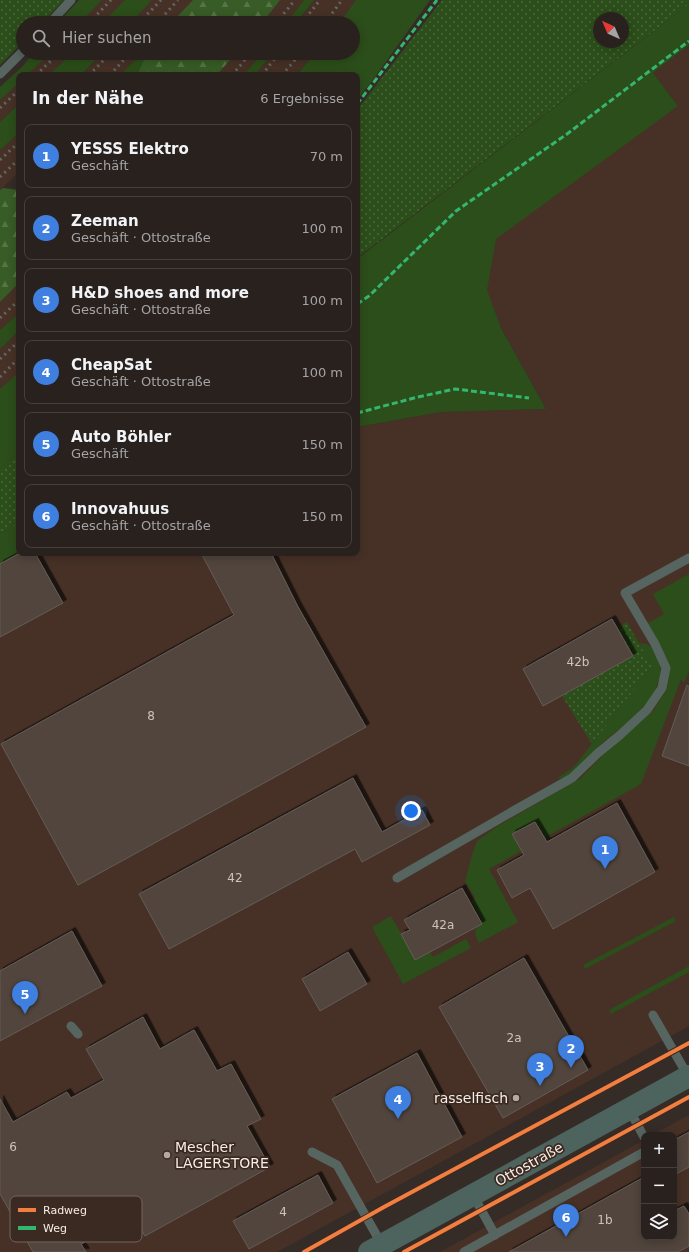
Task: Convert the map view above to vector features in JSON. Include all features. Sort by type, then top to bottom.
[{"type":"main road","name":"Ottostraße","points":[[375,1248],[688,1077]]},
{"type":"lane","points":[[56,16],[71,0]]},
{"type":"lane","points":[[0,74],[16,58]]},
{"type":"lane","points":[[397,878],[572,778],[647,710],[662,688],[666,668],[655,644],[625,593],[689,558]]},
{"type":"lane","points":[[653,1015],[688,1077]]},
{"type":"lane","points":[[71,1026],[78,1034]]},
{"type":"lane","points":[[629,1109],[641,1132]]},
{"type":"lane","points":[[312,1152],[337,1165],[375,1248]]},
{"type":"lane","points":[[464,1252],[641,1154]]},
{"type":"lane","points":[[473,1195],[495,1235]]},
{"type":"shaded area","points":[[102,0],[125,0],[109,16],[87,16]]},
{"type":"shaded area","points":[[152,0],[193,0],[178,16],[137,16]]},
{"type":"shaded area","points":[[280,0],[304,0],[291,16],[267,16]]},
{"type":"shaded area","points":[[314,0],[356,0],[344,16],[302,16]]},
{"type":"shaded area","points":[[689,45],[689,1026],[277,1252],[0,1252],[0,564],[16,555],[360,556],[360,426],[441,412],[546,409],[501,328],[464,231],[678,106],[653,73]]},
{"type":"shaded area","points":[[43,60],[65,60],[52,72],[30,72]]},
{"type":"shaded area","points":[[95,60],[135,60],[123,72],[84,72]]},
{"type":"shaded area","points":[[230,60],[256,60],[246,72],[220,72]]},
{"type":"shaded area","points":[[267,60],[309,60],[299,72],[257,72]]},
{"type":"shaded area","points":[[16,86],[16,107],[0,122],[0,100]]},
{"type":"shaded area","points":[[16,136],[16,175],[0,190],[0,150]]},
{"type":"shaded area","points":[[16,286],[16,316],[0,330],[0,302]]},
{"type":"shaded area","points":[[16,334],[16,375],[0,389],[0,349]]},
{"type":"shaded area","points":[[689,1115],[689,1252],[440,1252],[641,1142],[641,1240],[677,1240],[677,1132],[658,1132]]},
{"type":"green space","points":[[0,0],[64,0],[49,16],[16,16],[16,49],[0,65]]},
{"type":"green space","points":[[79,0],[102,0],[87,16],[64,16]]},
{"type":"green space","points":[[125,0],[152,0],[137,16],[109,16]]},
{"type":"green space","points":[[193,0],[280,0],[267,16],[178,16]]},
{"type":"green space","points":[[304,0],[314,0],[301,16],[291,16]]},
{"type":"green space","points":[[356,0],[430,0],[360,96],[360,72],[299,72],[309,60],[360,60],[360,16],[344,16]]},
{"type":"green space","points":[[442,0],[689,0],[689,4],[360,256],[360,106]]},
{"type":"green space","points":[[689,4],[689,45],[653,73],[678,106],[496,239],[487,290],[501,328],[546,409],[441,412],[360,426],[360,257]]},
{"type":"green space","points":[[28,60],[43,60],[30,72],[16,72]]},
{"type":"green space","points":[[65,60],[95,60],[84,72],[52,72]]},
{"type":"green space","points":[[135,60],[144,60],[138,72],[123,72]]},
{"type":"green space","points":[[144,60],[230,60],[220,72],[138,72]]},
{"type":"green space","points":[[256,60],[267,60],[257,72],[246,72]]},
{"type":"green space","points":[[16,72],[16,86],[0,100],[0,87]]},
{"type":"green space","points":[[16,107],[16,136],[0,150],[0,122]]},
{"type":"green space","points":[[3,188],[16,190],[16,286],[0,302],[0,190]]},
{"type":"green space","points":[[16,316],[16,334],[0,349],[0,330]]},
{"type":"green space","points":[[16,375],[16,454],[0,469],[0,389]]},
{"type":"green space","points":[[16,454],[16,525],[0,534],[0,469]]},
{"type":"green space","points":[[16,525],[16,555],[0,564],[0,534]]},
{"type":"green space","points":[[689,574],[689,670],[684,683],[681,679],[641,784],[544,838],[535,822],[512,834],[521,851],[489,869],[518,922],[479,943],[475,930],[482,921],[471,901],[475,898],[465,881],[477,841],[498,826],[581,778],[603,755],[653,711],[667,689],[670,670],[648,623],[664,614],[653,594]]},
{"type":"green space","points":[[627,622],[652,666],[592,744],[562,696],[632,656],[617,628]]},
{"type":"green space","points":[[639,643],[647,644],[653,648],[661,665],[660,677],[654,694],[645,706],[625,725],[603,742],[569,776],[556,779],[574,767],[652,666]]},
{"type":"green space","points":[[391,916],[416,960],[430,952],[433,957],[466,939],[471,948],[403,984],[372,927]]},
{"type":"green space","points":[[674,917],[676,921],[585,969],[583,965]]},
{"type":"green space","points":[[689,966],[689,972],[611,1014],[609,1010]]},
{"type":"building","points":[[16,555],[37,556],[63,603],[0,637],[0,564]]},
{"type":"building","points":[[203,556],[272,556],[297,605],[366,727],[78,885],[1,744],[234,615]]},
{"type":"building","points":[[612,619],[633,656],[543,706],[523,669]]},
{"type":"building","points":[[687,685],[689,686],[689,766],[662,756]]},
{"type":"building","points":[[353,778],[382,832],[422,810],[430,825],[362,862],[355,849],[169,949],[139,894]]},
{"type":"building","points":[[617,803],[655,872],[553,929],[530,888],[512,898],[497,870],[524,855],[512,834],[535,822],[547,842]]},
{"type":"building","points":[[462,888],[482,924],[415,960],[401,934],[410,930],[404,920]]},
{"type":"building","points":[[72,931],[102,986],[0,1041],[0,971]]},
{"type":"building","points":[[348,952],[367,984],[320,1011],[302,979]]},
{"type":"building","points":[[524,958],[588,1070],[503,1118],[439,1007]]},
{"type":"building","points":[[143,1017],[160,1049],[194,1030],[217,1071],[231,1064],[261,1119],[247,1126],[270,1167],[145,1236],[142,1231],[142,1196],[10,1196],[10,1212],[0,1194],[0,1099],[13,1122],[67,1092],[71,1098],[104,1080],[86,1049]]},
{"type":"building","points":[[417,1053],[462,1137],[377,1183],[332,1099]]},
{"type":"building","points":[[689,1132],[689,1167],[677,1173],[677,1168],[677,1138]]},
{"type":"building","points":[[318,1175],[333,1203],[249,1249],[233,1221]]},
{"type":"building","points":[[641,1179],[641,1240],[677,1240],[677,1210],[684,1206],[689,1214],[689,1246],[678,1252],[509,1252]]},
{"type":"building","points":[[27,1242],[85,1242],[81,1244],[86,1252],[33,1252]]},
{"type":"railway","points":[[96,16],[111,0]]},
{"type":"railway","points":[[146,16],[161,0]]},
{"type":"railway","points":[[163,16],[178,0]]},
{"type":"railway","points":[[282,16],[295,0]]},
{"type":"railway","points":[[307,16],[320,0]]},
{"type":"railway","points":[[330,16],[342,0]]},
{"type":"railway","points":[[39,72],[52,60]]},
{"type":"railway","points":[[92,72],[104,60]]},
{"type":"railway","points":[[113,72],[124,60]]},
{"type":"railway","points":[[235,72],[245,60]]},
{"type":"railway","points":[[264,72],[274,60]]},
{"type":"railway","points":[[285,72],[295,60]]},
{"type":"railway","points":[[0,108],[16,93]]},
{"type":"railway","points":[[0,160],[16,145]]},
{"type":"railway","points":[[0,177],[16,162]]},
{"type":"railway","points":[[0,318],[16,303]]},
{"type":"railway","points":[[0,359],[16,344]]},
{"type":"railway","points":[[0,377],[16,361]]},
{"type":"marked path","points":[[360,100],[437,0]]},
{"type":"marked path","points":[[360,302],[369,296],[456,211],[567,134],[689,41]]},
{"type":"marked path","points":[[360,412],[455,389],[529,398]]},
{"type":"cycle path","points":[[304,1252],[384,1207],[689,1043]]},
{"type":"cycle path","points":[[404,1252],[689,1097]]},
{"type":"place","name":"YESSS Elektro","points":[[605,869]]},
{"type":"place","name":"Auto Böhler","points":[[25,1014]]},
{"type":"place","name":"Zeeman","points":[[571,1068]]},
{"type":"place","name":"H&D shoes and more","points":[[540,1086]]},
{"type":"place","name":"rasselfisch","points":[[516,1098]]},
{"type":"place","name":"CheapSat","points":[[398,1119]]},
{"type":"place","name":"Mescher LAGERSTORE","points":[[167,1155]]},
{"type":"place","name":"Innovahuus","points":[[566,1237]]}]
